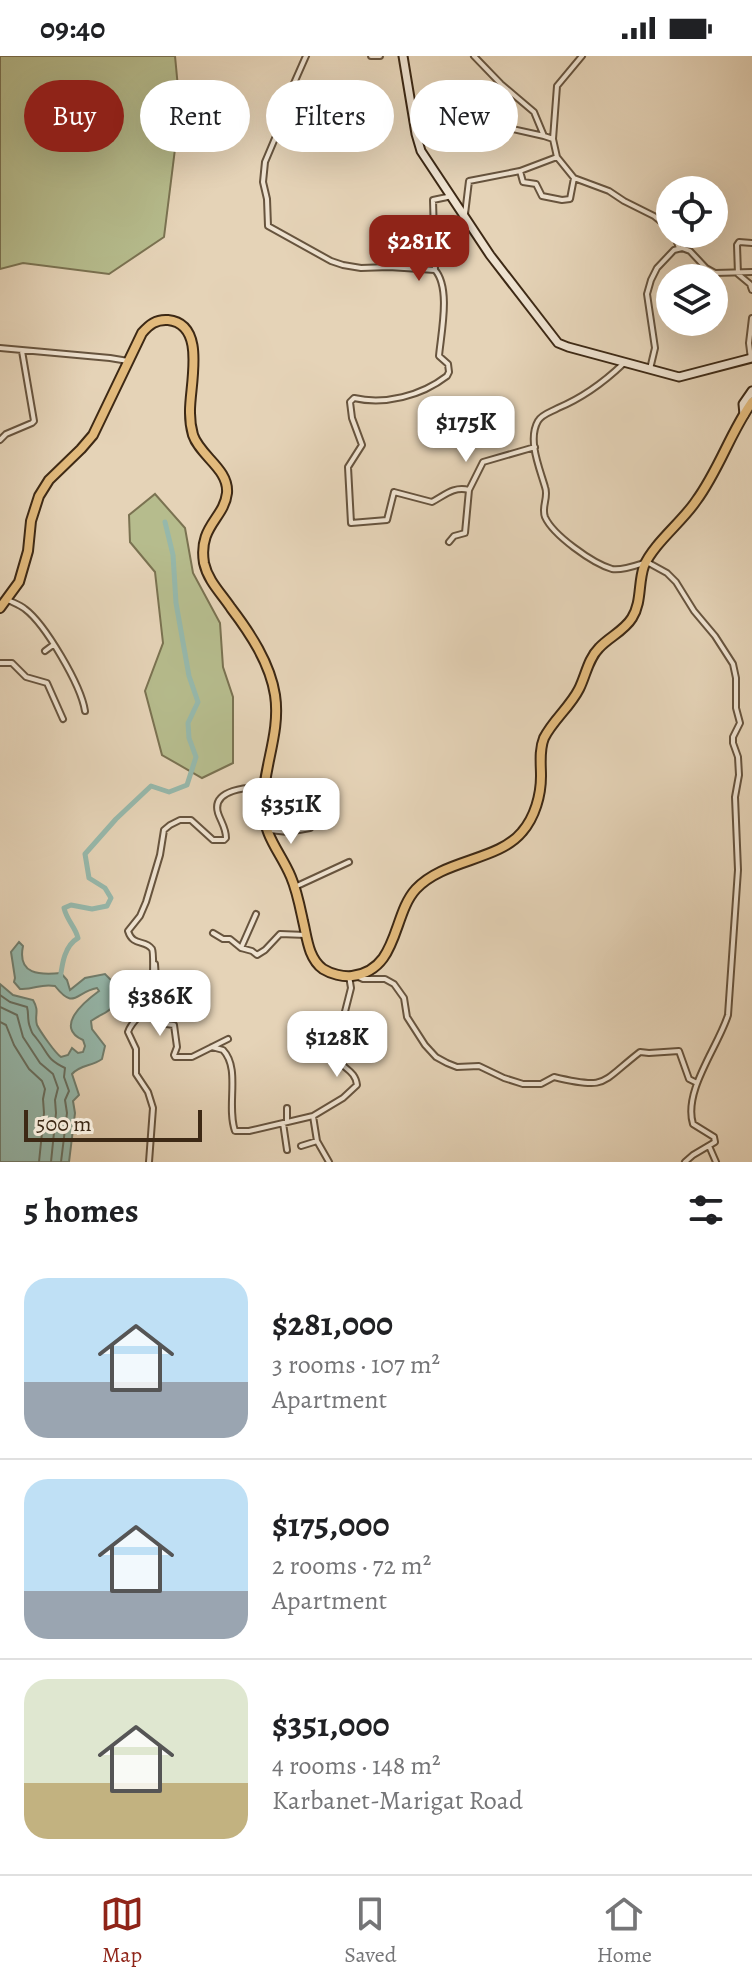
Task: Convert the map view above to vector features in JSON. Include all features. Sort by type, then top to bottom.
[{"type":"main road","points":[[0,608],[8,600],[23,572],[31,521],[39,496],[49,480],[93,435],[142,333],[161,320],[181,325],[192,341],[189,414],[192,429],[200,450],[222,474],[227,490],[203,545],[207,573],[259,652],[275,695],[276,730],[264,787],[267,830],[295,887],[306,935],[317,963],[332,974],[353,976],[378,963],[389,950],[410,897],[427,879],[503,847],[523,832],[539,797],[545,736],[574,697],[594,653],[632,618],[639,600],[644,567],[695,504],[752,402]]},
{"type":"street","points":[[306,56],[265,162],[263,182],[268,226],[343,265],[435,270],[441,276],[443,294],[439,356],[447,362],[449,372],[443,380],[404,397],[374,401],[351,399],[352,418],[362,445],[348,467],[351,523],[387,520],[394,492],[432,502],[454,490],[469,490]]},
{"type":"street","points":[[371,56],[380,56]]},
{"type":"street","points":[[403,56],[410,97]]},
{"type":"street","points":[[474,56],[534,112],[544,136]]},
{"type":"street","points":[[582,56],[557,86],[553,139],[557,157],[574,178],[609,191],[656,218]]},
{"type":"street","points":[[518,130],[553,139]]},
{"type":"street","points":[[422,152],[499,267],[555,340],[568,347],[674,376],[685,376],[752,358],[749,346],[752,318]]},
{"type":"street","points":[[465,216],[469,181],[520,171],[557,157]]},
{"type":"street","points":[[520,171],[523,182],[536,184],[542,196],[562,200],[570,199],[574,178]]},
{"type":"street","points":[[435,270],[433,200],[452,196]]},
{"type":"street","points":[[752,243],[737,243],[738,274],[750,284],[752,290]]},
{"type":"street","points":[[650,369],[655,348],[647,294],[657,268],[674,250],[690,251],[715,273],[752,272]]},
{"type":"street","points":[[0,348],[128,361]]},
{"type":"street","points":[[0,440],[34,421],[22,351]]},
{"type":"street","points":[[625,362],[586,394],[540,418],[535,430],[535,447],[547,492],[544,512],[557,532],[581,553],[613,569],[647,562],[667,573],[715,636],[733,664],[736,678],[736,708],[740,723],[733,743],[739,775],[735,797],[738,870],[728,1015],[698,1083],[691,1119],[698,1128],[714,1137],[714,1144],[685,1162]]},
{"type":"street","points":[[744,415],[743,404],[752,391]]},
{"type":"street","points":[[449,542],[454,536],[465,533],[469,490],[483,462],[535,447]]},
{"type":"street","points":[[8,600],[30,614],[53,645],[77,685],[85,711]]},
{"type":"street","points":[[45,651],[53,645]]},
{"type":"street","points":[[0,663],[12,663],[26,677],[47,683],[63,719]]},
{"type":"street","points":[[228,1039],[192,1057],[174,1056],[177,1047],[174,1025],[158,1023],[154,1017],[157,993],[152,948],[132,939],[128,931],[146,902],[164,830],[176,822],[187,820],[213,840],[224,840],[227,832],[217,808],[219,800],[235,790],[264,787]]},
{"type":"street","points":[[267,830],[288,832],[310,828]]},
{"type":"street","points":[[295,887],[349,862]]},
{"type":"street","points":[[241,948],[256,914]]},
{"type":"street","points":[[213,933],[258,955],[280,934],[306,935]]},
{"type":"street","points":[[149,1162],[153,1108],[148,1092],[136,1074],[136,1049],[128,1032],[151,1000],[153,958]]},
{"type":"street","points":[[212,1047],[223,1050],[232,1063],[231,1100],[235,1131],[249,1131],[313,1116],[357,1085],[353,1074],[337,1061],[335,1051],[353,976],[385,979],[394,984],[404,998],[407,1017],[425,1045],[436,1057],[453,1066],[479,1066],[523,1084],[541,1084],[554,1077],[569,1082],[596,1084],[611,1077],[640,1052],[679,1051],[689,1079],[698,1083]]},
{"type":"street","points":[[287,1108],[287,1150]]},
{"type":"street","points":[[313,1116],[317,1141],[329,1162]]},
{"type":"street","points":[[301,1146],[317,1141]]},
{"type":"street","points":[[709,1146],[716,1162]]},
{"type":"green space","points":[[0,56],[175,56],[177,80],[140,80],[140,152],[175,152],[164,237],[109,274],[23,263],[0,269]]},
{"type":"green space","points":[[155,494],[185,528],[193,573],[220,623],[223,667],[233,697],[233,763],[202,778],[162,755],[145,691],[163,643],[155,572],[130,542],[129,515]]},
{"type":"water","points":[[19,942],[23,946],[23,963],[27,968],[38,973],[61,973],[70,990],[85,978],[105,974],[118,991],[111,1008],[91,1021],[92,1029],[105,1046],[102,1059],[72,1074],[79,1095],[73,1101],[75,1113],[69,1162],[0,1162],[0,984],[13,995],[33,1000],[37,1025],[61,1057],[68,1055],[72,1048],[78,1053],[83,1052],[83,1040],[75,1035],[71,1022],[86,1001],[99,991],[97,988],[90,990],[71,999],[55,986],[20,989],[14,982],[11,952]]},
{"type":"waterway","points":[[60,980],[67,951],[78,938],[64,908],[71,905],[92,909],[107,906],[111,898],[105,888],[89,878],[85,854],[151,786],[169,792],[187,785],[196,757],[189,738],[188,723],[198,702],[189,676],[176,603],[173,555],[165,522]]}]
